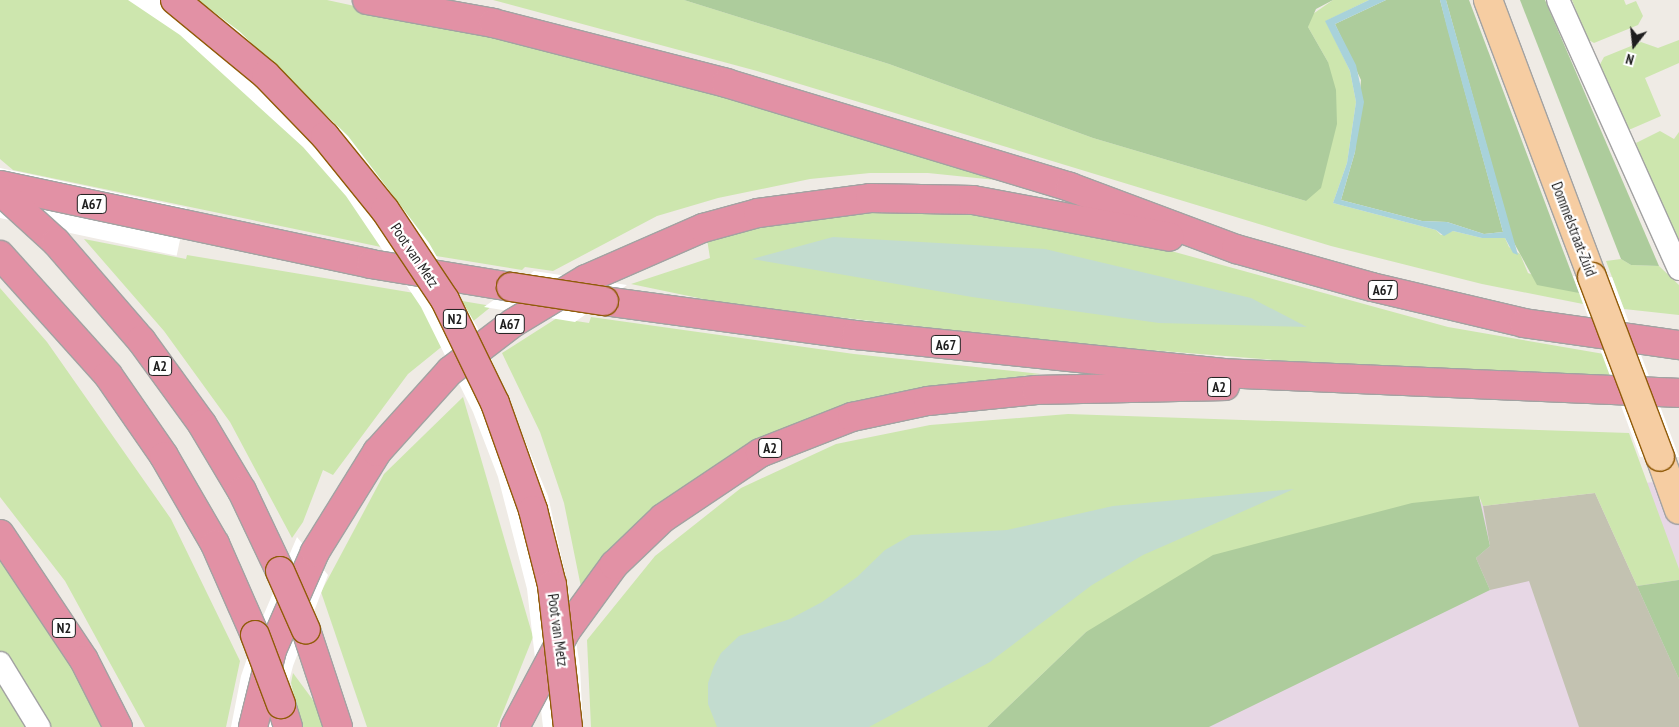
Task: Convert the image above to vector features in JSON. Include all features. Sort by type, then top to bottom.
[{"type":"highway","name":"Poot van Metz","points":[[175,0],[266,75],[325,136],[385,210],[445,300],[495,403],[533,510],[552,585],[568,727]]},
{"type":"highway","name":"A67","points":[[367,0],[493,23],[615,52],[884,129],[1070,187],[1236,249],[1372,287],[1524,323],[1679,345]]},
{"type":"highway","name":"A67","points":[[432,0],[493,23]]},
{"type":"highway","name":"A67","points":[[0,185],[371,264],[511,288],[856,335],[1289,378],[1679,394]]},
{"type":"highway","name":"A2","points":[[0,191],[56,242],[146,347],[202,424],[242,491],[280,571],[306,630],[338,727]]},
{"type":"highway","name":"A67","points":[[253,727],[272,650],[315,552],[377,452],[450,371],[512,323],[615,264],[703,228],[758,213],[878,198],[973,200],[1236,249]]},
{"type":"highway","points":[[0,255],[108,375],[164,456],[215,544],[255,634],[285,715]]},
{"type":"highway","name":"A2","points":[[515,727],[544,669],[590,593],[639,540],[734,468],[787,440],[852,416],[966,396],[1036,390],[1209,388],[1289,378]]},
{"type":"highway","name":"N2","points":[[0,534],[84,660],[118,727]]},
{"type":"main road","name":"Dommelstraat-Zuid","points":[[1488,0],[1679,510]]},
{"type":"street","points":[[1558,0],[1679,270]]},
{"type":"street","points":[[0,663],[39,727]]},
{"type":"shaded area","points":[[1679,479],[1679,727],[1175,727],[1458,505]]},
{"type":"shaded area","points":[[1595,493],[1679,679],[1679,727],[1579,727],[1529,581],[1490,590],[1476,558],[1490,546],[1483,506]]},
{"type":"green space","points":[[0,0],[327,0],[612,62],[998,174],[996,180],[928,173],[870,173],[810,179],[718,198],[657,216],[553,271],[525,267],[522,270],[381,247],[13,170],[0,159]]},
{"type":"green space","points":[[493,0],[684,0],[889,64],[1093,138],[1306,201],[1328,62],[1308,27],[1310,16],[1333,0],[1369,0],[1326,21],[1350,71],[1356,102],[1347,163],[1333,203],[1436,230],[1441,235],[1453,231],[1482,238],[1505,238],[1509,247],[1520,254],[1528,273],[1579,293],[1583,304],[1482,284],[1331,246],[757,71]]},
{"type":"green space","points":[[684,0],[1333,0],[1316,9],[1308,27],[1328,62],[1336,90],[1337,124],[1321,188],[1306,201],[1093,138],[889,64]]},
{"type":"green space","points":[[1386,0],[1440,0],[1503,232],[1484,234],[1447,222],[1422,221],[1341,200],[1355,152],[1361,80],[1335,24]]},
{"type":"green space","points":[[1446,0],[1469,0],[1579,293],[1537,285],[1513,241]]},
{"type":"green space","points":[[1520,0],[1545,0],[1659,266],[1631,265],[1621,259]]},
{"type":"green space","points":[[1572,0],[1624,0],[1626,5],[1636,1],[1643,16],[1638,25],[1594,43],[1587,39]]},
{"type":"green space","points":[[1679,40],[1679,63],[1645,78],[1661,116],[1631,129],[1621,129],[1598,68],[1604,57],[1641,42],[1658,48]]},
{"type":"green space","points":[[1660,131],[1674,139],[1679,132],[1679,258],[1636,143]]},
{"type":"green space","points":[[872,207],[1007,215],[1131,240],[1448,327],[1604,354],[1614,378],[1399,370],[1074,344],[732,305],[631,284],[710,258],[707,239],[814,214]]},
{"type":"green space","points":[[833,237],[1045,249],[1251,298],[1307,327],[1159,323],[972,297],[752,259]]},
{"type":"green space","points":[[84,239],[186,259],[187,255],[492,306],[408,374],[333,475],[323,470],[303,522],[292,538],[230,422],[164,331]]},
{"type":"green space","points":[[1621,259],[1631,265],[1659,266],[1679,285],[1679,315],[1624,309],[1606,261]]},
{"type":"green space","points":[[0,288],[47,342],[171,519],[240,661],[226,727],[145,727],[65,581],[0,497]]},
{"type":"green space","points":[[591,317],[854,354],[1041,374],[925,387],[874,397],[781,429],[728,457],[681,489],[632,531],[581,587],[564,503],[540,432],[502,353],[557,318],[589,323]]},
{"type":"green space","points":[[463,397],[533,637],[497,727],[367,727],[321,592],[384,474]]},
{"type":"green space","points":[[1068,414],[1629,433],[1679,569],[1679,580],[1637,586],[1595,493],[1483,506],[1479,496],[1086,632],[987,727],[591,727],[587,640],[655,556],[741,488],[836,444],[930,425]]},
{"type":"green space","points":[[1294,489],[1143,555],[1092,585],[990,662],[869,727],[717,727],[708,704],[708,683],[714,666],[721,653],[739,636],[790,619],[822,602],[857,577],[885,550],[911,535],[1007,530],[1113,506]]},
{"type":"green space","points":[[1479,496],[1490,546],[1476,558],[1490,590],[1209,727],[987,727],[1086,632],[1213,555],[1412,503]]},
{"type":"green space","points":[[0,553],[29,591],[106,727],[47,727],[29,692],[0,651]]},
{"type":"green space","points":[[1679,580],[1679,679],[1637,586]]},
{"type":"green space","points":[[293,673],[327,719],[329,727],[302,727],[291,683]]},
{"type":"green space","points":[[0,676],[30,727],[0,727]]},
{"type":"water","points":[[1369,0],[1386,0],[1335,24],[1356,65],[1364,102],[1355,152],[1341,200],[1422,221],[1447,222],[1484,234],[1503,232],[1440,0],[1446,0],[1518,255],[1513,253],[1505,238],[1482,238],[1453,231],[1444,236],[1436,230],[1333,203],[1347,163],[1356,102],[1350,71],[1325,21]]},
{"type":"pier","points":[[128,0],[198,0],[239,31],[348,136],[429,243],[480,332],[548,496],[567,582],[580,667],[583,727],[543,727],[527,589],[498,477],[473,412],[421,307],[346,196],[303,147],[180,35]]},
{"type":"pier","points":[[0,168],[187,208],[177,256],[0,218]]},
{"type":"pier","points":[[534,271],[627,285],[575,322],[484,307]]},
{"type":"pier","points":[[1573,276],[1612,277],[1679,457],[1640,457]]},
{"type":"pier","points":[[297,537],[328,575],[293,666],[277,727],[231,727],[241,676],[255,635]]}]
